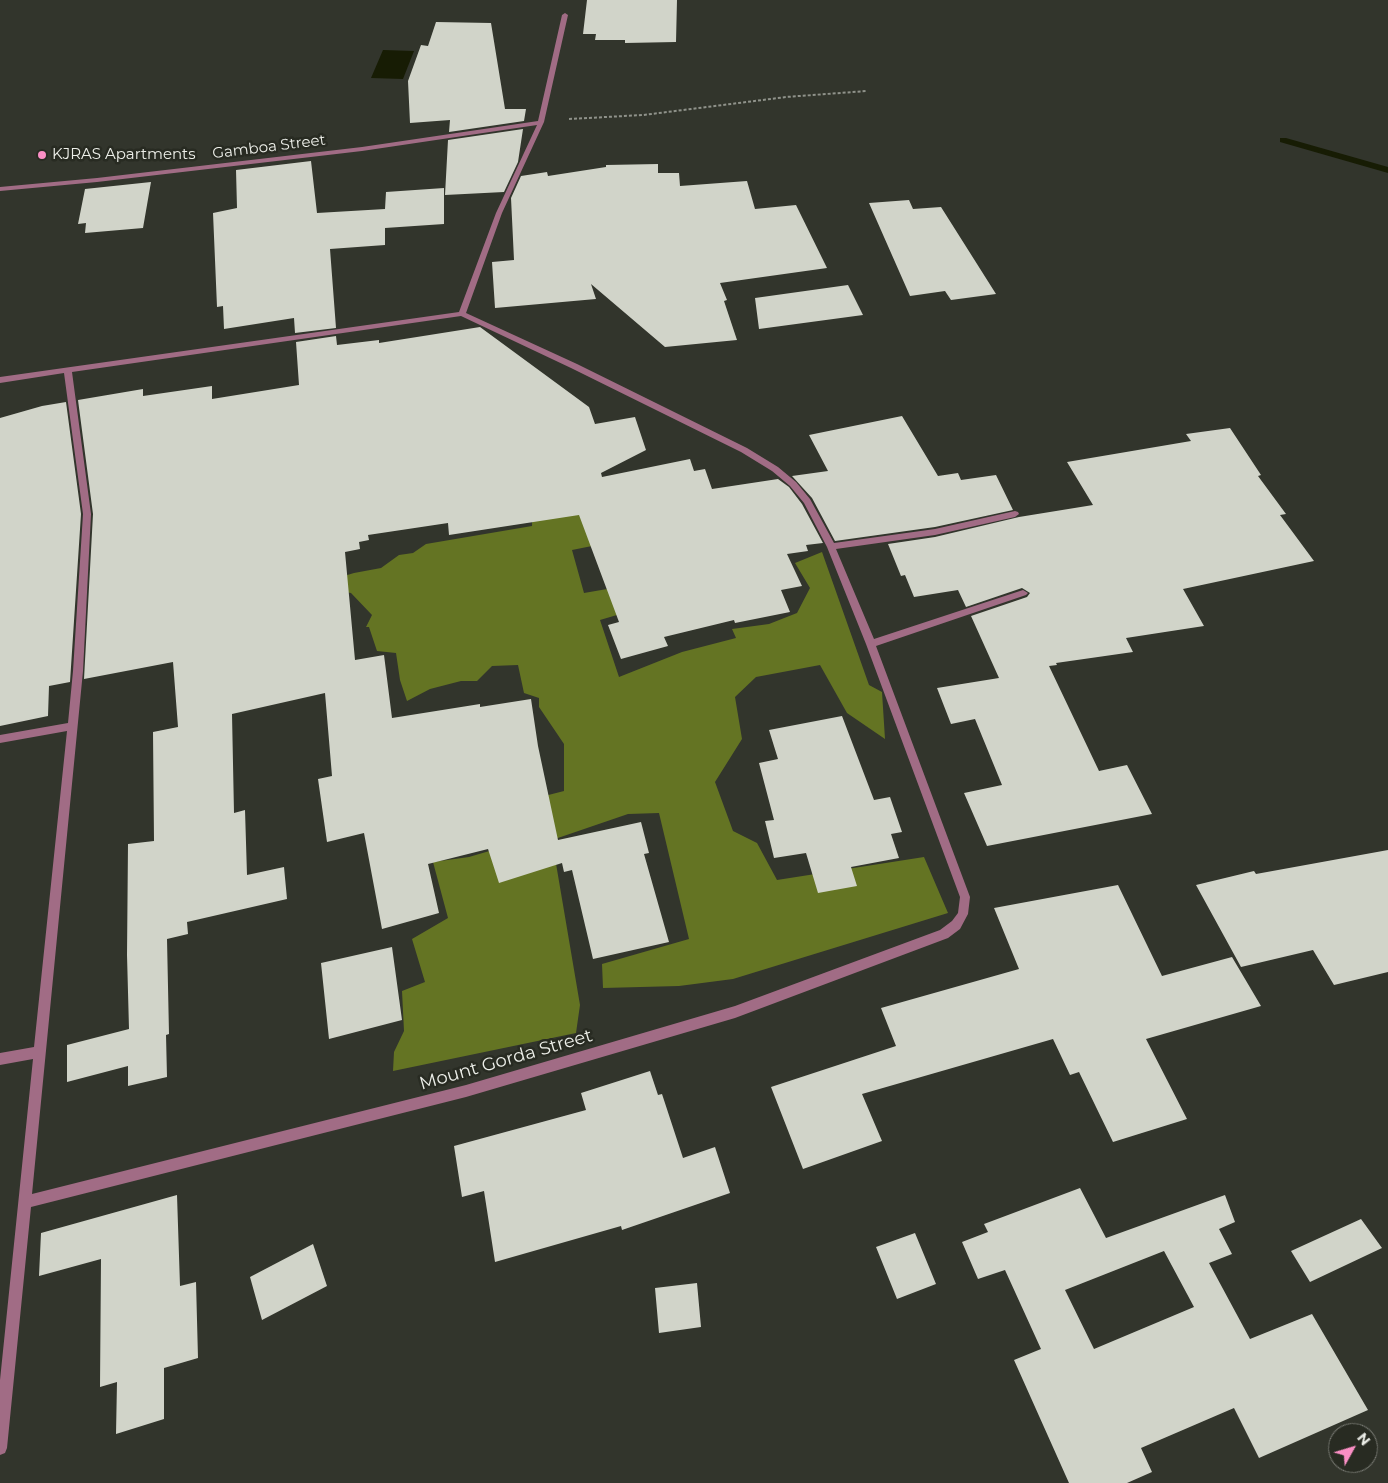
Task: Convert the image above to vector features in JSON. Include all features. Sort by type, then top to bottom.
[{"type":"street","points":[[462,314],[499,213],[540,122],[565,15]]},
{"type":"street","name":"Gamboa Street","points":[[0,189],[97,180],[362,149],[540,122]]},
{"type":"street","points":[[0,380],[462,314],[574,366],[744,450],[775,469],[793,484],[807,501],[831,547],[871,644],[1023,593]]},
{"type":"street","points":[[0,1448],[38,1052],[78,671],[86,514],[68,371]]},
{"type":"street","points":[[831,547],[934,532],[1015,514]]},
{"type":"street","name":"Mount Gorda Street","points":[[25,1202],[466,1091],[735,1012],[944,934],[956,925],[963,914],[965,897],[871,644]]},
{"type":"street","points":[[0,739],[72,726]]},
{"type":"street","points":[[0,1059],[38,1052]]},
{"type":"path","points":[[540,122],[643,115],[786,96],[866,91]]},
{"type":"green space","points":[[533,500],[682,528],[572,550],[584,593],[636,584],[644,607],[600,620],[619,677],[682,652],[736,638],[732,629],[769,624],[797,613],[810,588],[795,563],[822,552],[869,685],[882,692],[885,739],[847,713],[820,665],[756,677],[735,697],[742,739],[715,782],[733,831],[757,843],[777,880],[924,857],[948,913],[733,979],[679,986],[603,988],[602,964],[689,939],[659,813],[628,814],[552,840],[580,1005],[576,1033],[393,1071],[394,1052],[404,1031],[402,991],[425,982],[412,939],[448,918],[433,862],[469,857],[527,840],[517,803],[564,791],[564,744],[539,707],[539,698],[524,693],[518,665],[492,666],[477,681],[461,681],[430,689],[407,701],[400,680],[396,653],[377,651],[369,627],[366,627],[372,615],[351,593],[320,588],[334,579],[381,568],[399,555],[413,553],[426,544],[532,526]]},
{"type":"shaded area","points":[[383,50],[414,51],[403,79],[371,78]]},
{"type":"building","points":[[587,0],[677,0],[676,42],[625,43],[625,40],[595,40],[596,34],[583,34]]},
{"type":"building","points":[[436,22],[491,23],[505,109],[526,109],[524,121],[449,132],[450,120],[410,123],[408,81],[421,45],[428,46]]},
{"type":"building","points":[[523,129],[518,162],[504,192],[445,195],[448,140]]},
{"type":"building","points":[[311,161],[317,213],[385,209],[386,192],[444,188],[444,224],[385,228],[385,245],[330,249],[336,328],[295,333],[294,318],[224,329],[223,306],[217,307],[213,213],[237,208],[236,170]]},
{"type":"building","points":[[658,164],[658,173],[679,173],[680,186],[747,181],[755,209],[796,205],[827,268],[720,283],[727,300],[724,301],[737,340],[665,347],[591,284],[596,299],[495,308],[492,262],[514,260],[511,198],[521,176],[547,172],[548,176],[606,167],[606,165]]},
{"type":"building","points":[[151,182],[143,228],[85,233],[86,223],[78,224],[85,189]]},
{"type":"building","points":[[909,200],[913,209],[941,207],[996,294],[951,300],[945,291],[910,296],[869,203]]},
{"type":"building","points":[[848,285],[863,315],[759,329],[755,298]]},
{"type":"building","points":[[480,327],[589,407],[595,424],[635,417],[646,450],[601,473],[602,477],[690,459],[694,471],[705,469],[712,489],[778,479],[789,487],[802,504],[823,543],[806,545],[808,551],[787,554],[802,586],[781,590],[790,612],[735,623],[734,620],[664,637],[668,646],[621,659],[608,625],[619,622],[579,515],[449,535],[448,523],[368,535],[369,540],[359,542],[360,549],[345,552],[355,660],[384,655],[392,718],[480,704],[480,707],[531,699],[538,746],[558,840],[641,822],[649,853],[644,854],[669,942],[593,959],[572,870],[564,872],[562,863],[499,883],[488,849],[428,864],[439,913],[382,929],[364,833],[327,842],[318,779],[332,776],[325,693],[232,714],[234,813],[245,810],[247,875],[284,867],[287,899],[187,922],[188,934],[167,939],[169,1034],[166,1035],[167,1077],[128,1086],[128,1066],[67,1082],[67,1045],[129,1029],[127,955],[128,844],[154,841],[153,732],[178,727],[173,662],[84,679],[93,514],[78,400],[143,389],[143,396],[212,386],[212,399],[299,385],[296,342],[336,336],[337,345],[379,340],[379,343]]},
{"type":"building","points":[[66,402],[81,514],[70,682],[49,686],[48,716],[0,726],[0,418],[42,406]]},
{"type":"building","points":[[902,416],[938,476],[958,473],[961,480],[996,475],[1013,510],[935,527],[835,541],[812,498],[792,476],[828,471],[809,435]]},
{"type":"building","points":[[1230,428],[1261,475],[1258,476],[1286,514],[1280,515],[1314,561],[1183,589],[1204,626],[1126,638],[1133,652],[1056,663],[1057,665],[1049,666],[1099,771],[1127,765],[1152,814],[987,846],[964,793],[1002,785],[975,719],[951,724],[937,688],[999,678],[971,616],[1027,597],[1030,593],[1022,588],[966,607],[958,590],[914,597],[905,575],[901,576],[888,544],[935,537],[1019,517],[1093,505],[1067,462],[1191,441],[1186,434]]},
{"type":"building","points":[[842,716],[874,800],[890,797],[902,832],[891,834],[899,858],[851,867],[857,886],[818,893],[806,853],[774,858],[765,821],[774,820],[759,763],[778,759],[769,730]]},
{"type":"building","points":[[1388,850],[1388,972],[1334,985],[1313,950],[1241,967],[1196,885],[1254,871],[1256,874]]},
{"type":"building","points":[[1118,885],[1162,976],[1232,957],[1261,1006],[1146,1039],[1187,1119],[1113,1142],[1079,1072],[1070,1075],[1053,1039],[862,1094],[882,1141],[803,1169],[771,1087],[896,1046],[881,1008],[1019,969],[994,908]]},
{"type":"building","points":[[392,947],[402,1020],[329,1039],[321,963]]},
{"type":"building","points":[[650,1071],[658,1095],[662,1094],[683,1158],[715,1147],[730,1193],[622,1230],[621,1226],[495,1262],[484,1191],[462,1197],[454,1146],[586,1110],[581,1093]]},
{"type":"building","points":[[1080,1188],[1106,1238],[1225,1195],[1235,1222],[1219,1229],[1232,1254],[1209,1263],[1250,1339],[1312,1314],[1368,1410],[1338,1423],[1328,1423],[1328,1428],[1259,1458],[1234,1408],[1141,1448],[1152,1472],[1127,1483],[1069,1483],[1014,1360],[1041,1349],[1005,1270],[978,1279],[962,1242],[988,1232],[984,1224]],"holes":[[[1164,1251],[1194,1307],[1094,1349],[1065,1290]]]},
{"type":"building","points":[[177,1195],[180,1286],[196,1282],[198,1358],[164,1368],[164,1419],[116,1434],[117,1382],[100,1387],[101,1259],[39,1276],[41,1233]]},
{"type":"building","points":[[1361,1219],[1382,1248],[1310,1282],[1291,1251]]},
{"type":"building","points":[[915,1233],[936,1284],[897,1299],[876,1247]]},
{"type":"building","points":[[313,1244],[327,1286],[262,1320],[250,1277]]},
{"type":"building","points":[[697,1283],[701,1327],[659,1333],[655,1288]]},
{"type":"waterway","points":[[1283,140],[1388,170]]},
{"type":"place","name":"KJRAS Apartments","points":[[42,155]]}]
